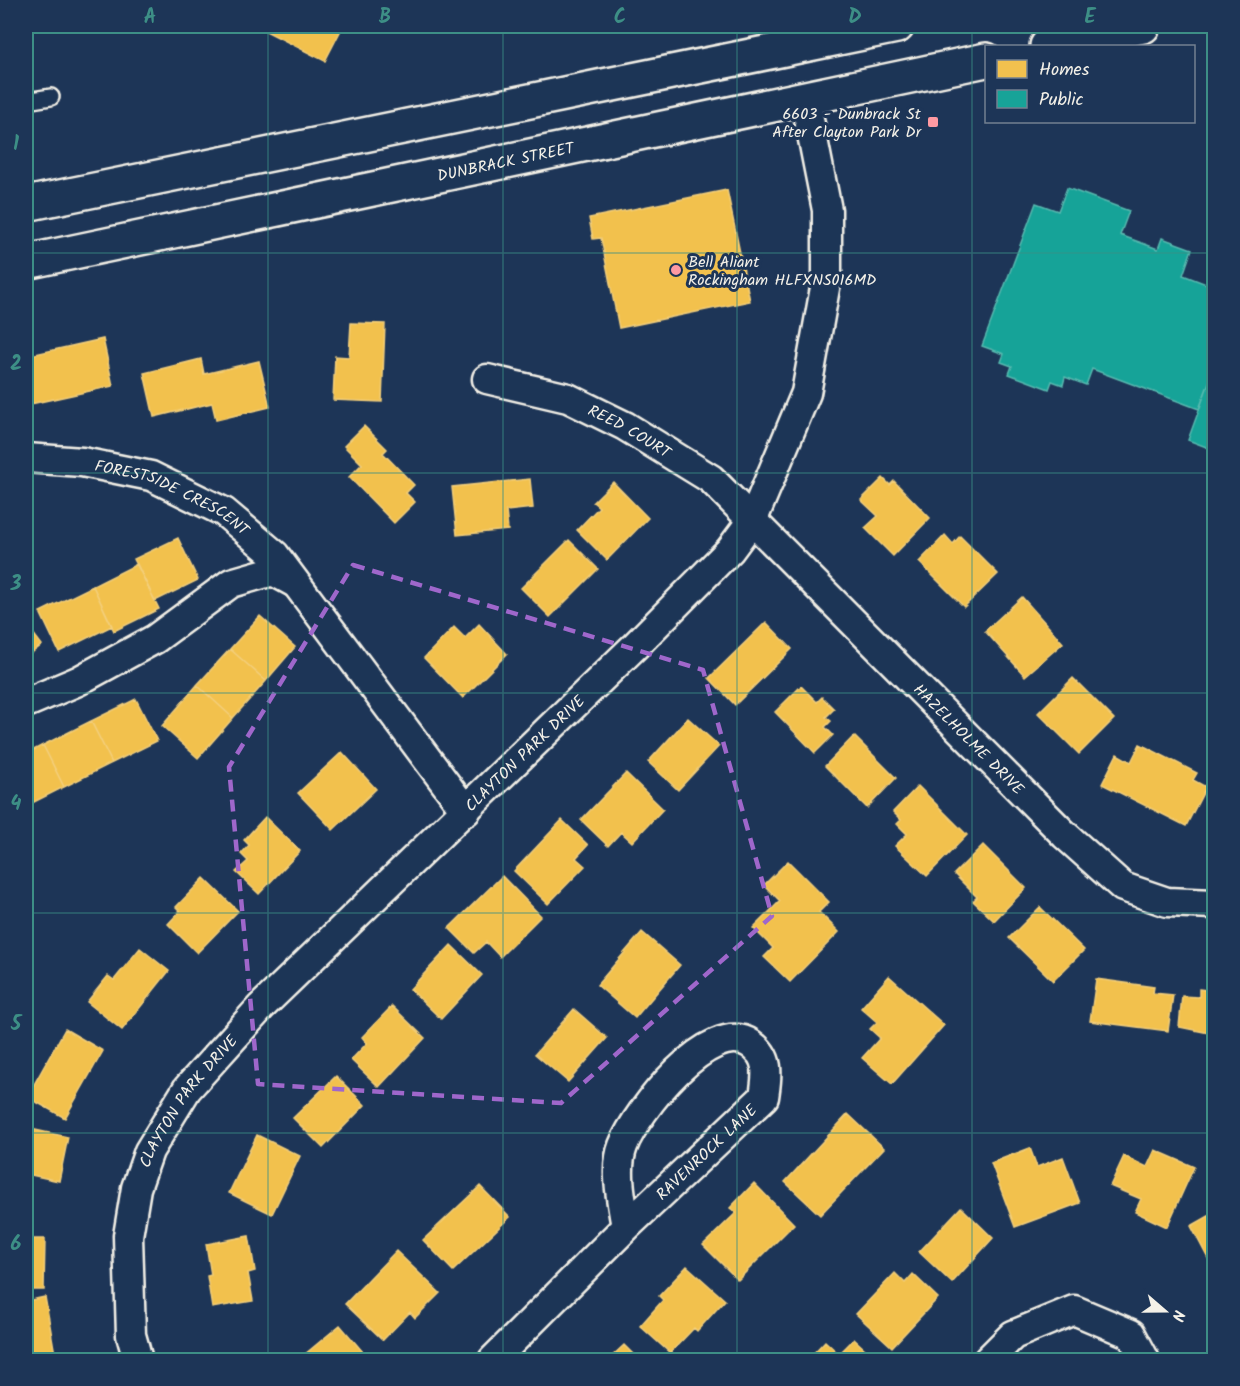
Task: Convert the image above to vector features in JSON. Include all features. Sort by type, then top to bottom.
[{"type":"main road","points":[[26,204],[897,26]]},
{"type":"main road","points":[[1052,45],[1143,26]]},
{"type":"main road","name":"DUNBRACK STREET","points":[[26,262],[985,60]]},
{"type":"street","name":"CLAYTON PARK DRIVE","points":[[138,1360],[132,1335],[128,1236],[136,1188],[148,1152],[187,1089],[261,1007],[465,811],[730,550],[753,519],[806,393],[827,277],[827,210],[805,99]]},
{"type":"street","name":"REED COURT","points":[[487,379],[568,398],[626,426],[711,479],[753,519]]},
{"type":"street","name":"FORESTSIDE CRESCENT","points":[[26,458],[82,462],[151,476],[224,512],[275,555],[465,811]]},
{"type":"street","name":"HAZELHOLME DRIVE","points":[[753,519],[792,562],[1065,836],[1123,887],[1167,902],[1215,904]]},
{"type":"street","points":[[26,703],[78,681],[155,639],[231,583],[273,571],[296,583]]},
{"type":"street","name":"RAVENROCK LANE","points":[[494,1360],[626,1227],[764,1097],[768,1068],[759,1049],[743,1039],[724,1039],[700,1051],[672,1077],[623,1146],[619,1187],[626,1227]]},
{"type":"street","points":[[988,1360],[1013,1335],[1074,1310],[1131,1334],[1145,1360]]},
{"type":"lane","points":[[26,101],[51,97]]},
{"type":"highlighted area","points":[[353,565],[703,670],[772,916],[561,1103],[258,1084],[229,767]]},
{"type":"building: Homes","points":[[256,26],[343,26],[325,61]]},
{"type":"building: Homes","name":"Bell Aliant Rockingham HLFXNS016MD","points":[[727,190],[750,301],[619,328],[601,238],[593,239],[589,218]]},
{"type":"building: Homes","points":[[351,323],[385,324],[382,402],[333,400],[335,356],[349,357]]},
{"type":"building: Homes","points":[[103,339],[113,386],[26,405],[26,356]]},
{"type":"building: Homes","points":[[201,359],[204,374],[259,361],[270,407],[216,420],[212,403],[154,417],[144,373]]},
{"type":"building: Homes","points":[[364,426],[387,449],[383,453],[414,485],[406,493],[415,502],[394,523],[349,477],[362,464],[344,446]]},
{"type":"building: Homes","points":[[883,478],[890,485],[894,481],[930,518],[893,556],[865,528],[878,516],[861,500]]},
{"type":"building: Homes","points":[[530,479],[533,508],[506,511],[508,530],[457,535],[452,487]]},
{"type":"building: Homes","points":[[613,482],[648,518],[607,560],[577,530],[599,507],[593,502]]},
{"type":"building: Homes","points":[[945,535],[953,544],[960,536],[998,574],[964,607],[919,562]]},
{"type":"building: Homes","points":[[178,538],[198,580],[155,601],[134,559]]},
{"type":"building: Homes","points":[[569,540],[598,569],[550,617],[521,588]]},
{"type":"building: Homes","points":[[137,564],[159,609],[114,631],[93,586]]},
{"type":"building: Homes","points":[[93,586],[112,626],[59,652],[40,612]]},
{"type":"building: Homes","points":[[1022,597],[1063,643],[1025,676],[985,631]]},
{"type":"building: Homes","points":[[260,616],[295,647],[266,681],[230,649]]},
{"type":"building: Homes","points":[[766,622],[792,649],[735,705],[709,678]]},
{"type":"building: Homes","points":[[26,624],[42,645],[26,657]]},
{"type":"building: Homes","points":[[479,624],[507,654],[463,698],[424,658],[454,627],[465,638]]},
{"type":"building: Homes","points":[[230,649],[266,681],[233,718],[197,685]]},
{"type":"building: Homes","points":[[1073,678],[1114,719],[1079,754],[1038,713]]},
{"type":"building: Homes","points":[[197,685],[233,718],[198,758],[162,726]]},
{"type":"building: Homes","points":[[801,686],[817,702],[822,697],[834,709],[826,717],[831,721],[825,727],[833,735],[815,753],[775,712]]},
{"type":"building: Homes","points":[[136,699],[157,741],[112,763],[91,721]]},
{"type":"building: Homes","points":[[688,718],[719,746],[678,790],[648,762]]},
{"type":"building: Homes","points":[[91,721],[112,763],[64,787],[43,745]]},
{"type":"building: Homes","points":[[854,736],[896,778],[867,808],[825,766]]},
{"type":"building: Homes","points":[[1140,744],[1197,773],[1193,780],[1206,787],[1186,826],[1102,784],[1117,754],[1131,762]]},
{"type":"building: Homes","points":[[43,745],[64,787],[26,806],[26,754]]},
{"type":"building: Homes","points":[[342,752],[376,789],[333,830],[298,793]]},
{"type":"building: Homes","points":[[626,773],[663,809],[632,842],[621,832],[608,846],[581,820]]},
{"type":"building: Homes","points":[[918,786],[967,835],[927,876],[895,846],[907,834],[897,824],[901,820],[893,812]]},
{"type":"building: Homes","points":[[265,817],[300,851],[259,894],[236,872],[248,861],[241,854],[249,845],[244,840]]},
{"type":"building: Homes","points":[[562,820],[588,845],[576,858],[585,866],[548,904],[514,871]]},
{"type":"building: Homes","points":[[983,845],[1026,888],[994,921],[973,901],[977,897],[954,874]]},
{"type":"building: Homes","points":[[788,861],[829,902],[819,912],[839,932],[790,982],[764,957],[773,948],[753,928],[780,901],[764,885]]},
{"type":"building: Homes","points":[[502,876],[541,916],[500,957],[486,942],[474,953],[449,928]]},
{"type":"building: Homes","points":[[204,878],[238,911],[197,953],[168,924],[180,911],[176,907]]},
{"type":"building: Homes","points":[[1040,907],[1084,950],[1053,981],[1009,938]]},
{"type":"building: Homes","points":[[642,932],[680,965],[635,1018],[597,985]]},
{"type":"building: Homes","points":[[451,945],[482,975],[441,1019],[410,989]]},
{"type":"building: Homes","points":[[140,948],[169,971],[122,1030],[87,1002],[108,976],[114,980]]},
{"type":"building: Homes","points":[[889,976],[944,1025],[892,1084],[862,1058],[880,1038],[870,1029],[877,1022],[861,1008]]},
{"type":"building: Homes","points":[[1096,979],[1154,987],[1153,993],[1173,995],[1168,1031],[1090,1021]]},
{"type":"building: Homes","points":[[1199,989],[1214,991],[1214,1034],[1179,1027],[1182,996],[1199,997]]},
{"type":"building: Homes","points":[[392,1006],[425,1038],[379,1087],[351,1060],[367,1043],[362,1037]]},
{"type":"building: Homes","points":[[574,1009],[607,1038],[568,1082],[535,1054]]},
{"type":"building: Homes","points":[[65,1029],[103,1051],[65,1118],[27,1097]]},
{"type":"building: Homes","points":[[336,1076],[365,1105],[323,1148],[293,1118]]},
{"type":"building: Homes","points":[[848,1114],[884,1148],[820,1215],[785,1182]]},
{"type":"building: Homes","points":[[26,1128],[68,1137],[59,1181],[26,1174]]},
{"type":"building: Homes","points":[[257,1135],[300,1156],[272,1214],[229,1193]]},
{"type":"building: Homes","points":[[1030,1148],[1037,1167],[1063,1157],[1080,1203],[1015,1227],[991,1163]]},
{"type":"building: Homes","points":[[1155,1150],[1194,1167],[1167,1227],[1135,1212],[1141,1199],[1110,1186],[1124,1156],[1147,1167]]},
{"type":"building: Homes","points":[[754,1183],[794,1224],[738,1280],[703,1245],[736,1213],[730,1208]]},
{"type":"building: Homes","points":[[480,1186],[510,1217],[453,1271],[423,1240]]},
{"type":"building: Homes","points":[[961,1207],[993,1238],[952,1283],[919,1252]]},
{"type":"building: Homes","points":[[1214,1213],[1214,1270],[1191,1226]]},
{"type":"building: Homes","points":[[249,1236],[255,1271],[248,1273],[253,1301],[212,1308],[207,1276],[211,1275],[206,1244]]},
{"type":"building: Homes","points":[[26,1239],[45,1239],[44,1290],[26,1290]]},
{"type":"building: Homes","points":[[396,1251],[440,1293],[415,1318],[410,1312],[383,1340],[345,1304]]},
{"type":"building: Homes","points":[[687,1266],[725,1300],[697,1331],[694,1328],[670,1353],[640,1326],[663,1300],[659,1296]]},
{"type":"building: Homes","points":[[895,1273],[905,1283],[913,1274],[938,1298],[892,1347],[856,1314]]},
{"type":"building: Homes","points":[[45,1297],[56,1360],[26,1360],[26,1301]]},
{"type":"building: Homes","points":[[340,1325],[369,1359],[298,1360]]},
{"type":"building: Homes","points":[[854,1339],[877,1360],[807,1360],[825,1341],[839,1354]]},
{"type":"building: Homes","points":[[624,1345],[639,1360],[608,1360]]},
{"type":"building: Public","points":[[1067,188],[1129,211],[1120,235],[1158,249],[1162,238],[1192,249],[1183,275],[1214,287],[1214,369],[1199,409],[1092,369],[1086,385],[1065,377],[1063,385],[1052,381],[1049,389],[1009,374],[1012,366],[1001,362],[1004,354],[982,346],[1036,203],[1058,211]]},
{"type":"building: Public","points":[[1214,369],[1214,450],[1188,440]]},
{"type":"place","name":"6603 - Dunbrack St After Clayton Park Dr","points":[[933,122]]},
{"type":"place","name":"Bell Aliant Rockingham HLFXNS016MD","points":[[676,270]]}]
